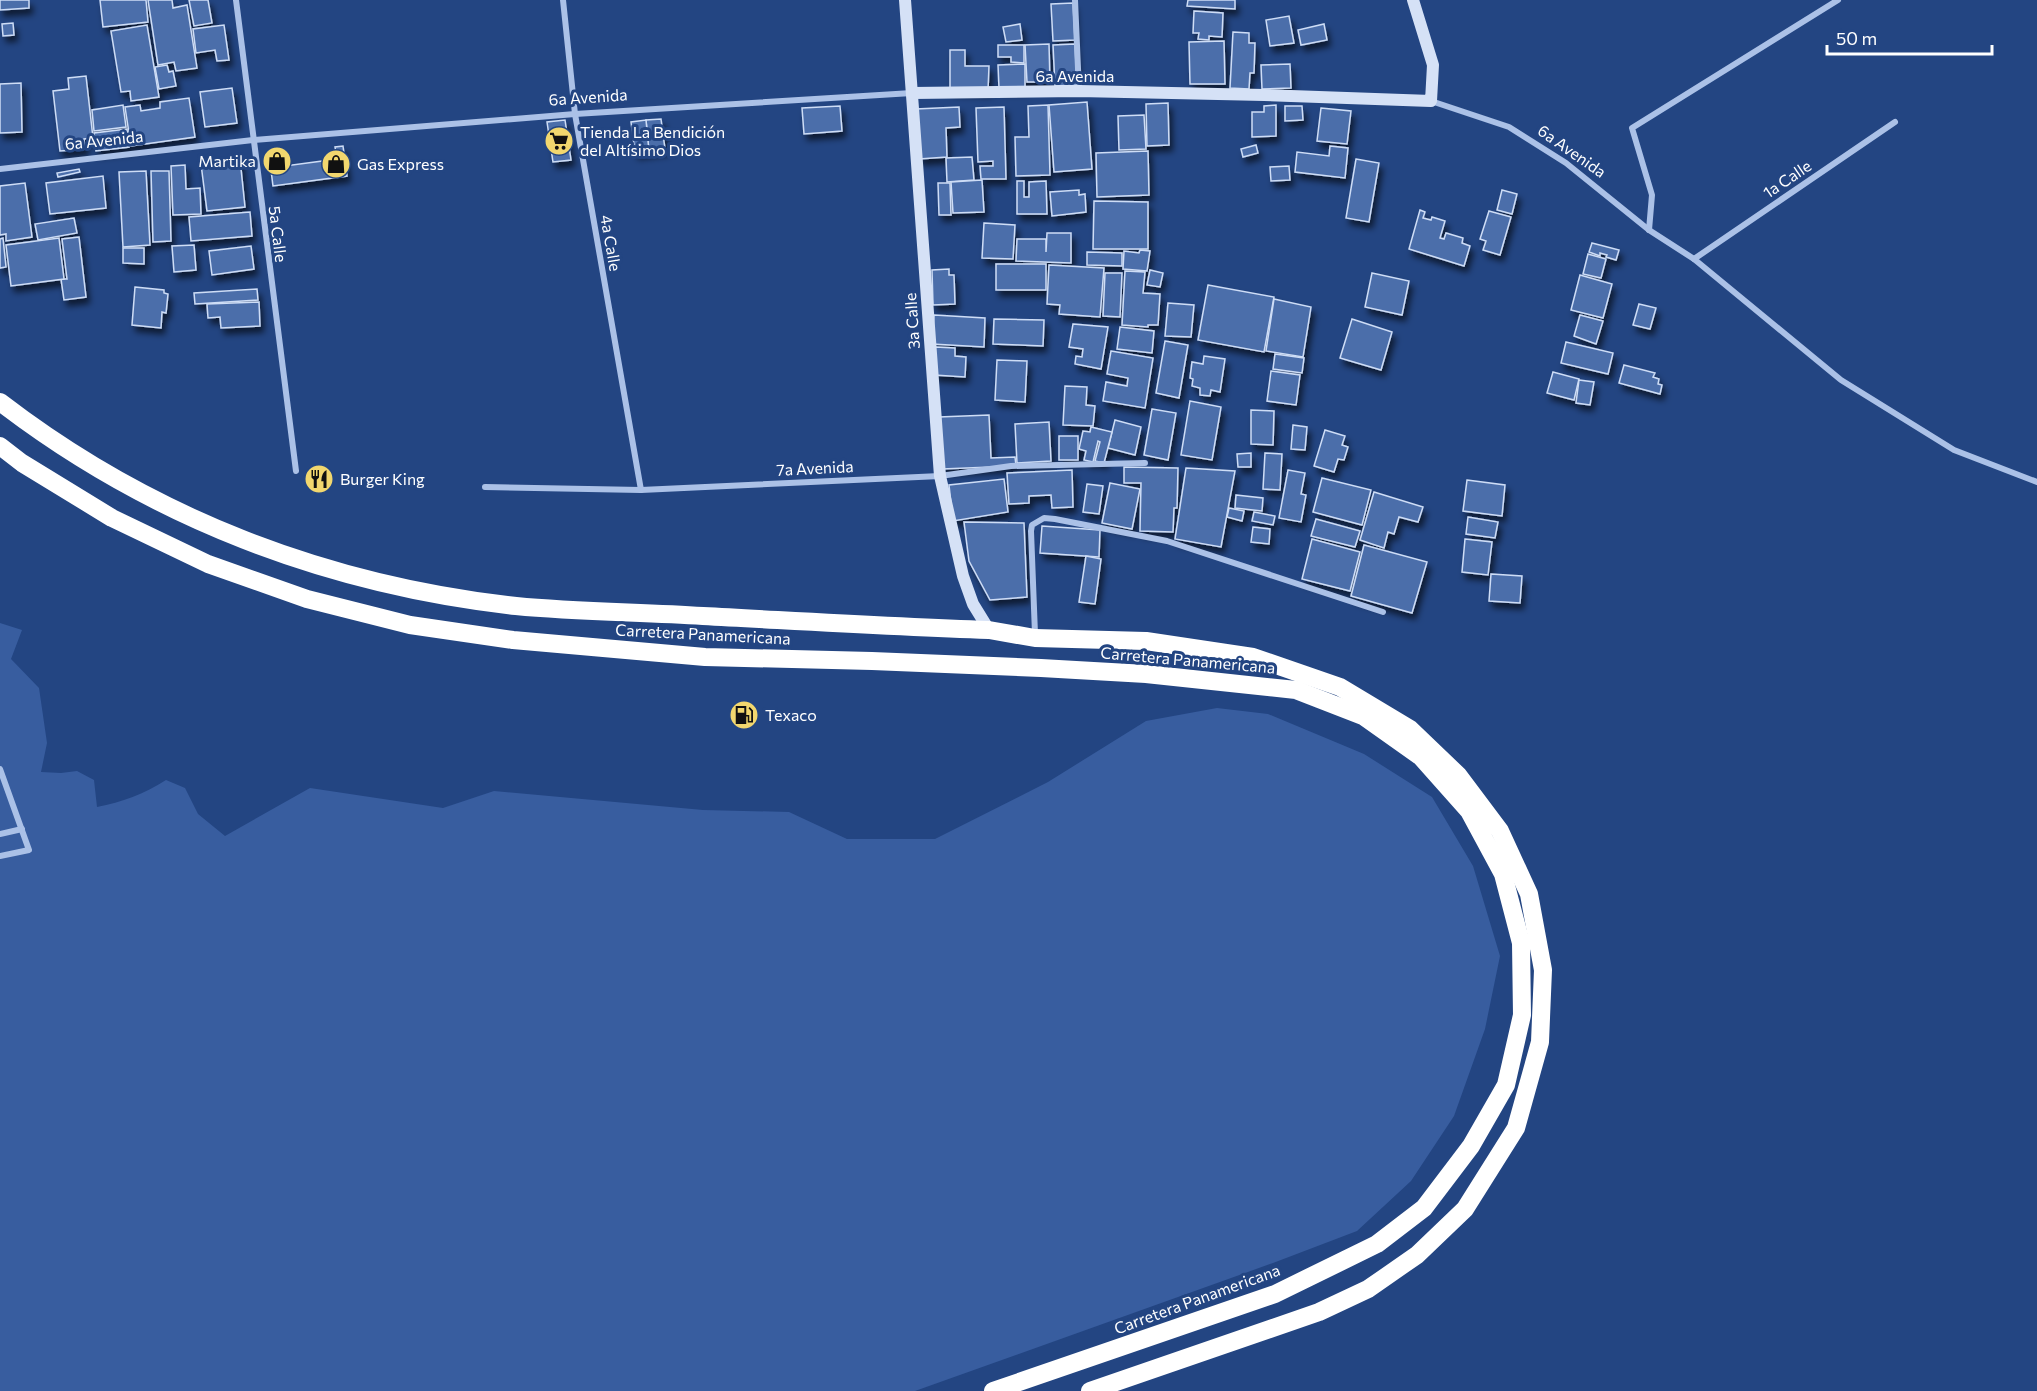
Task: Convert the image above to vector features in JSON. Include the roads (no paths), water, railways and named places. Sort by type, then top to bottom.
[{"type":"highway","name":"Carretera Panamericana","points":[[0,402],[41,434],[129,488],[221,532],[317,566],[416,591],[517,606],[989,630],[1035,638],[1146,641],[1253,657],[1340,687],[1410,729],[1458,775],[1500,831],[1529,894],[1543,970],[1540,1041],[1516,1128],[1465,1209],[1417,1255],[1368,1289],[1319,1312],[1090,1391]]},
{"type":"highway","name":"Carretera Panamericana","points":[[0,446],[22,463],[112,518],[208,564],[307,599],[410,625],[513,640],[705,657],[1041,668],[1146,674],[1296,690],[1363,716],[1421,757],[1469,811],[1503,874],[1521,943],[1522,1015],[1506,1085],[1471,1146],[1424,1208],[1377,1244],[1275,1294],[993,1391]]},
{"type":"street","name":"5a Calle","points":[[236,0],[296,471]]},
{"type":"street","name":"4a Calle","points":[[563,0],[575,114],[641,490]]},
{"type":"street","name":"3a Calle","points":[[905,0],[940,476],[963,576],[973,604],[989,630]]},
{"type":"street","points":[[1075,0],[1079,92]]},
{"type":"street","points":[[1413,0],[1433,65],[1431,101]]},
{"type":"street","points":[[1649,230],[1652,195],[1632,128],[1838,0]]},
{"type":"street","name":"6a Avenida","points":[[0,169],[253,140],[575,114],[912,93],[1264,94],[1431,101],[1509,127],[1566,163],[1649,230],[1694,259],[1841,380],[1954,450],[2037,482]]},
{"type":"street","name":"1a Calle","points":[[1694,259],[1895,122]]},
{"type":"street","name":"7a Avenida","points":[[485,487],[641,490],[940,476],[1011,466],[1145,463]]},
{"type":"street","points":[[1035,638],[1031,531],[1032,525],[1044,518],[1167,541],[1383,612]]},
{"type":"street","points":[[0,769],[29,850],[0,856]]},
{"type":"street","points":[[0,834],[22,829]]},
{"type":"place","name":"Tienda La Bendición del Altísimo Dios","points":[[559,141]]},
{"type":"place","name":"Martika","points":[[277,161]]},
{"type":"place","name":"Gas Express","points":[[336,164]]},
{"type":"place","name":"Burger King","points":[[319,479]]},
{"type":"place","name":"Texaco","points":[[744,715]]}]
